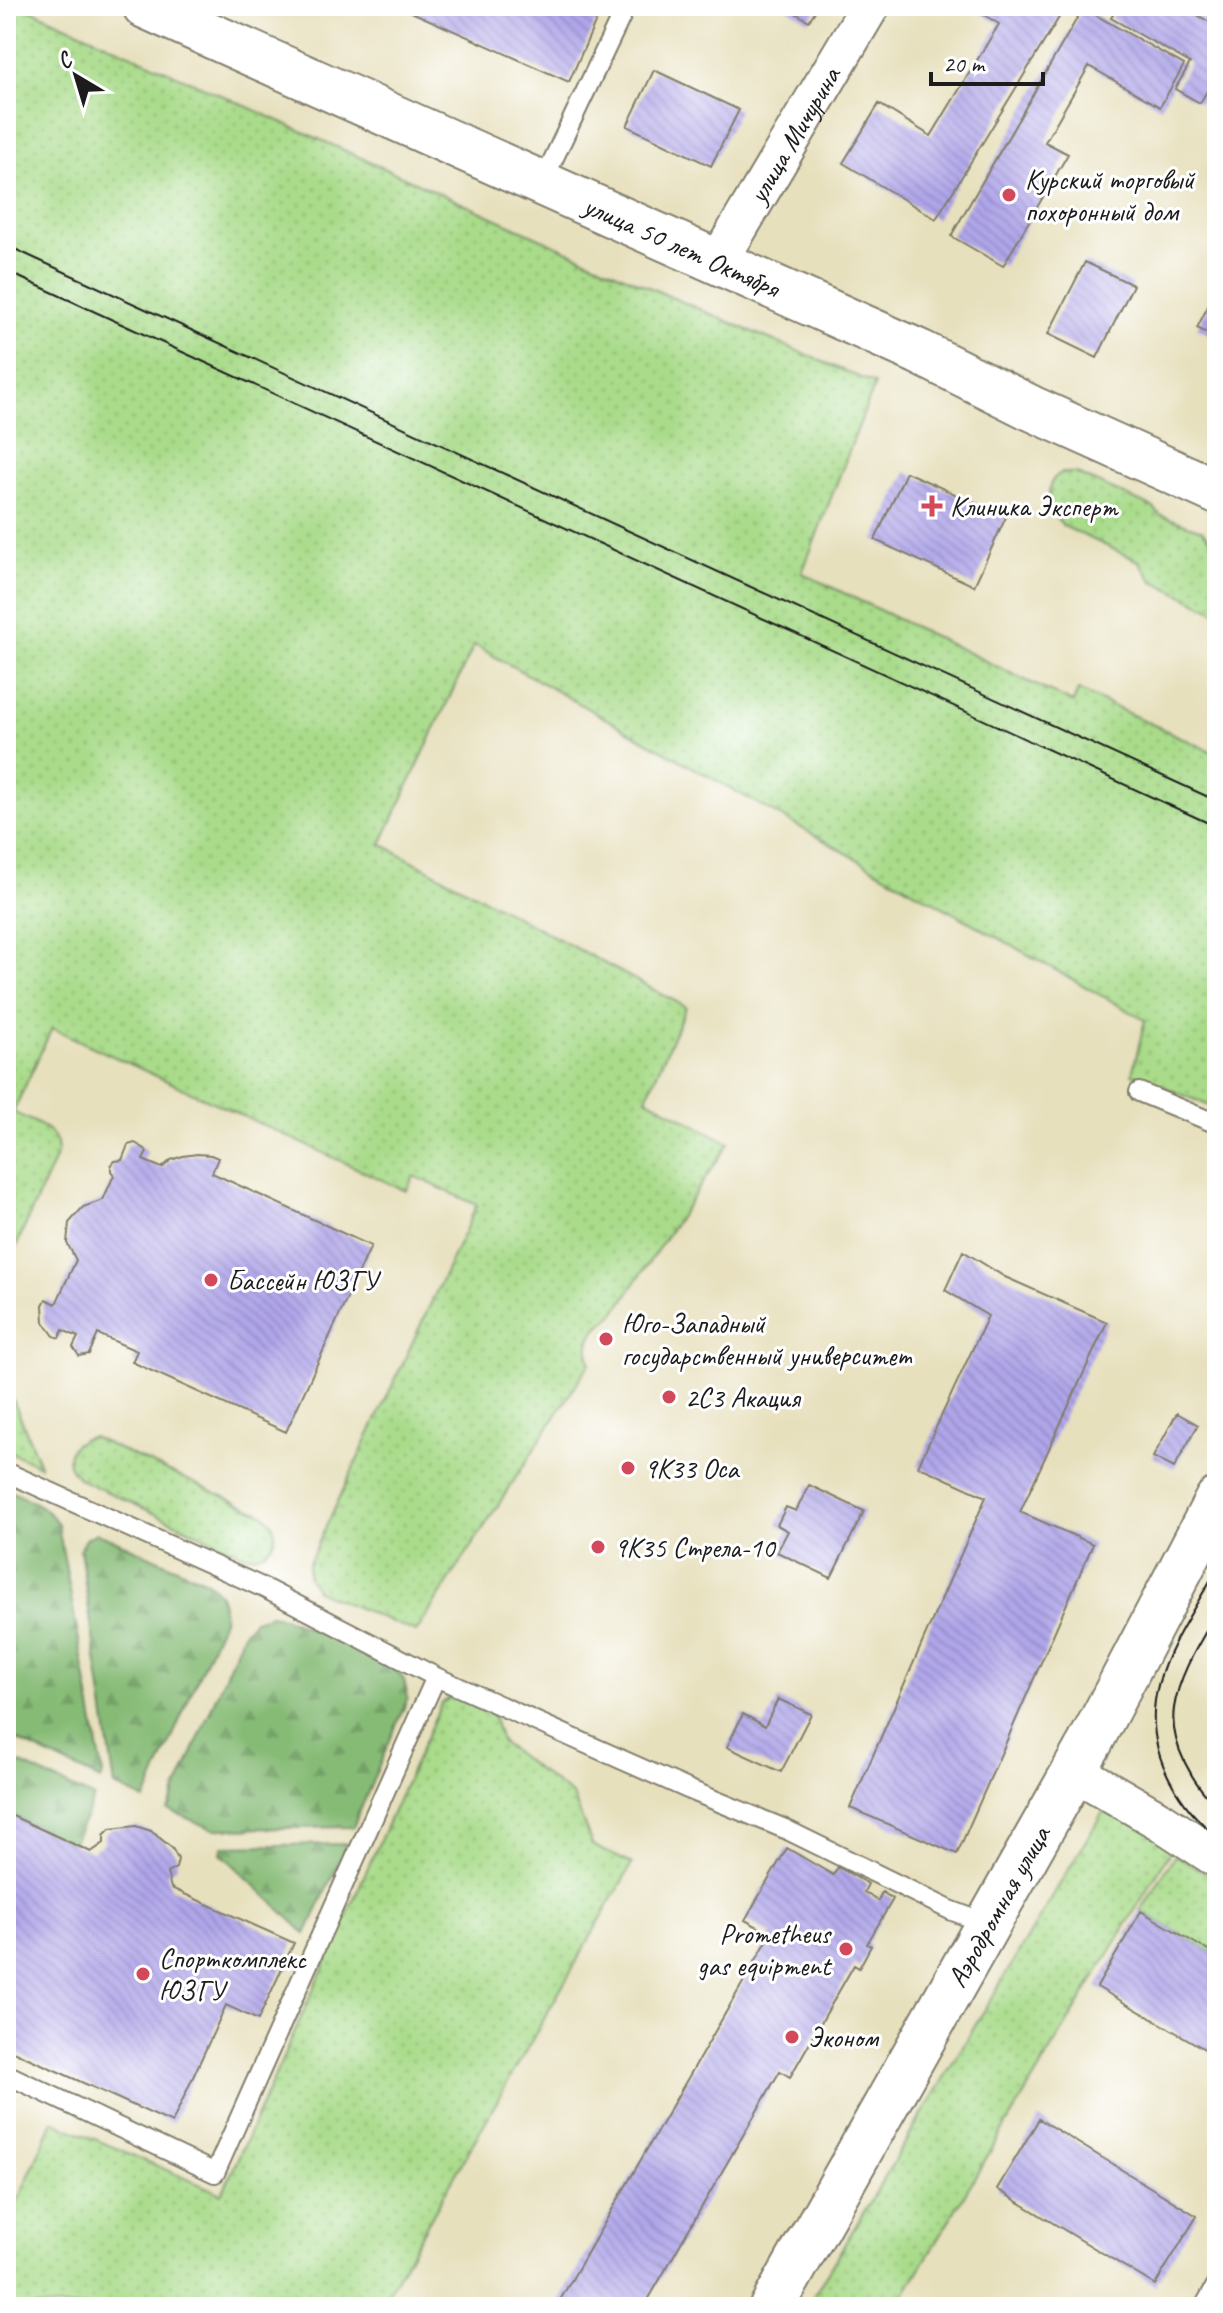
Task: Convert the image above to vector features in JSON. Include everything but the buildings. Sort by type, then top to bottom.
[{"type":"main road","name":"улица 50 лет Октября","points":[[145,6],[919,352],[1031,408],[1217,492]]},
{"type":"main road","name":"Аэродромная улица","points":[[772,2307],[1090,1743],[1217,1500]]},
{"type":"street","name":"улица Мичурина","points":[[718,262],[870,6]]},
{"type":"street","points":[[1074,1771],[1217,1858]]},
{"type":"lane","points":[[542,183],[626,6]]},
{"type":"lane","points":[[1139,1092],[1217,1124]]},
{"type":"lane","points":[[6,1472],[264,1588],[436,1677],[775,1825],[950,1910],[987,1924]]},
{"type":"lane","points":[[6,2074],[215,2173],[436,1677]]},
{"type":"lane","points":[[1204,2307],[1217,2284]]},
{"type":"green space","points":[[6,6],[23,6],[671,297],[875,384],[802,573],[1073,703],[1078,690],[1217,754],[1217,1109],[1132,1074],[1145,1020],[474,645],[381,844],[686,1007],[646,1098],[729,1143],[615,1313],[593,1334],[589,1346],[590,1363],[416,1632],[317,1591],[308,1576],[308,1565],[477,1205],[414,1176],[406,1191],[52,1028],[13,1112],[50,1132],[55,1138],[57,1154],[6,1269]]},
{"type":"green space","points":[[1062,473],[1075,473],[1154,508],[1160,515],[1202,530],[1211,539],[1217,558],[1217,612],[1153,581],[1139,561],[1063,526],[1054,514],[1049,498],[1051,483]]},
{"type":"green space","points":[[6,1383],[40,1465],[40,1466],[6,1450]]},
{"type":"green space","points":[[92,1437],[263,1514],[274,1528],[272,1543],[261,1553],[243,1554],[81,1480],[70,1467],[69,1454],[76,1443]]},
{"type":"green space","points":[[6,1489],[42,1507],[58,1525],[103,1774],[101,1780],[6,1735]]},
{"type":"green space","points":[[96,1533],[206,1581],[218,1593],[223,1608],[223,1620],[145,1800],[115,1786],[80,1549],[86,1539]]},
{"type":"green space","points":[[270,1615],[283,1617],[391,1664],[404,1680],[408,1698],[353,1827],[213,1829],[168,1810],[244,1631],[254,1620]]},
{"type":"green space","points":[[455,1694],[491,1708],[501,1742],[573,1796],[592,1845],[632,1864],[380,2307],[6,2307],[6,2227],[53,2121],[222,2194],[441,1704]]},
{"type":"green space","points":[[6,1757],[94,1798],[73,1844],[6,1813]]},
{"type":"green space","points":[[1107,1805],[1174,1845],[897,2307],[807,2307]]},
{"type":"green space","points":[[347,1844],[306,1934],[221,1853],[223,1846]]},
{"type":"green space","points":[[1175,1855],[1217,1879],[1217,1956],[1141,1911]]},
{"type":"tram line","points":[[6,245],[1217,801]]},
{"type":"tram line","points":[[6,271],[1217,827]]},
{"type":"tram line","points":[[1217,1569],[1187,1620],[1163,1670],[1156,1696],[1154,1723],[1158,1751],[1174,1788],[1196,1817],[1217,1836]]},
{"type":"tram line","points":[[1217,1612],[1185,1671],[1173,1721],[1185,1762],[1199,1787],[1217,1807]]},
{"type":"place","name":"Курский торговый похоронный дом","points":[[1009,195]]},
{"type":"place","name":"Клиника Эксперт","points":[[932,506]]},
{"type":"place","name":"Бассейн ЮЗГУ","points":[[211,1280]]},
{"type":"place","name":"Юго-Западный государственный университет","points":[[606,1339]]},
{"type":"place","name":"2С3 Акация","points":[[669,1397]]},
{"type":"place","name":"9К33 Оса","points":[[628,1468]]},
{"type":"place","name":"9К35 Стрела-10","points":[[598,1547]]},
{"type":"place","name":"Prometheus gas equipment","points":[[846,1949]]},
{"type":"place","name":"Спорткомплекс ЮЗГУ","points":[[143,1974]]},
{"type":"place","name":"Эконом","points":[[792,2037]]}]
